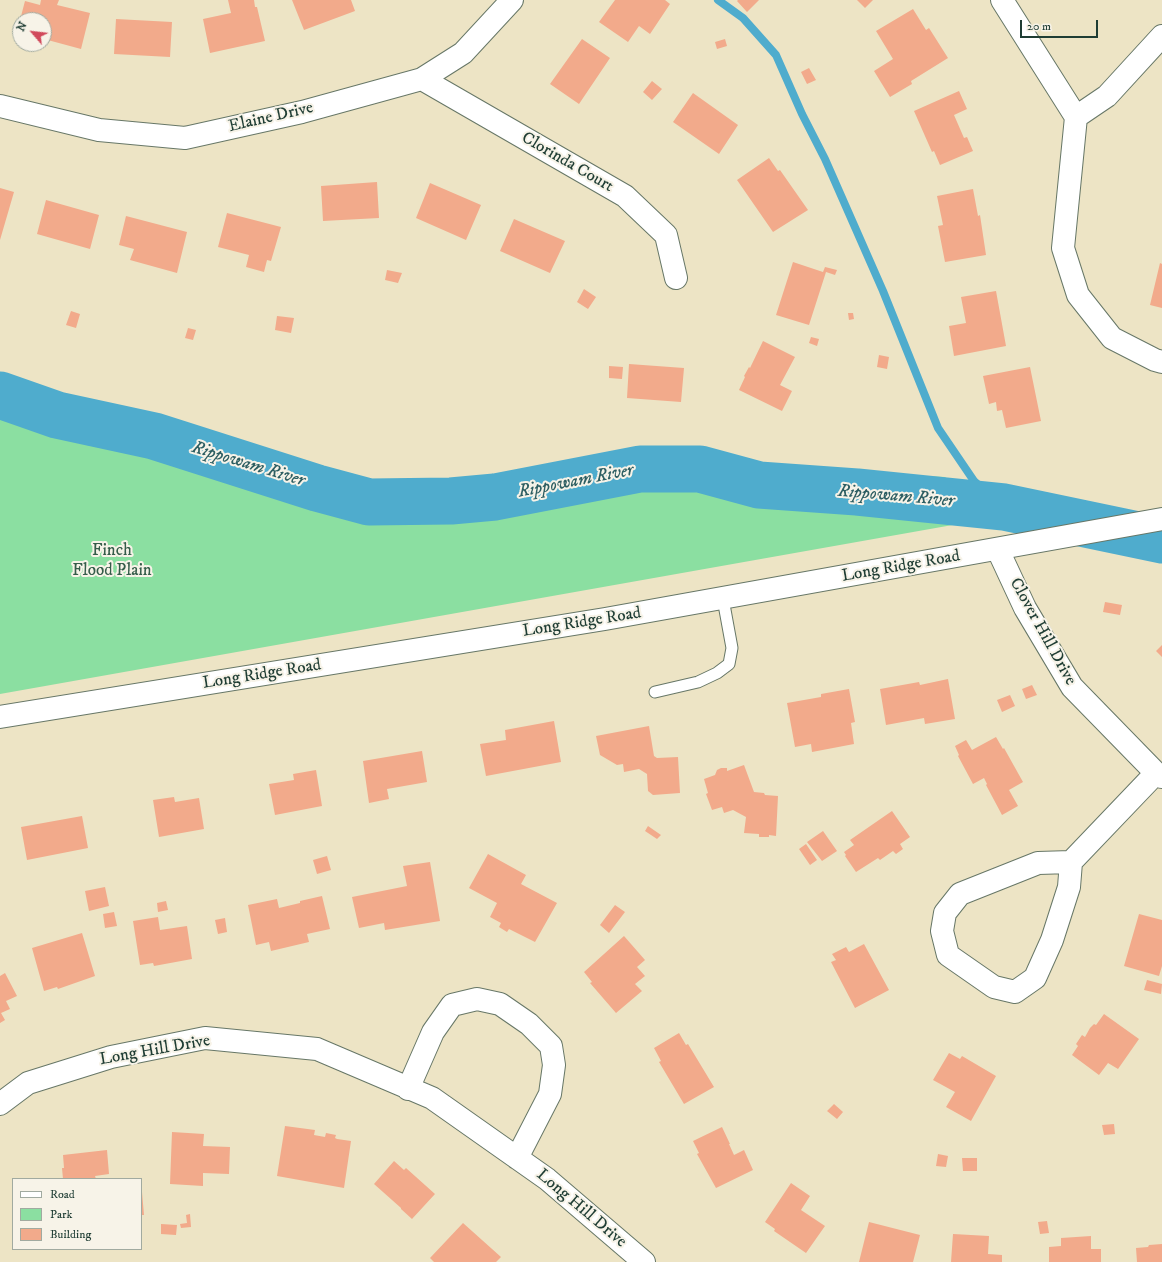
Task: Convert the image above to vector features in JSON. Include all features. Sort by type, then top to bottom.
[{"type":"street","name":"Elaine Drive","points":[[0,106],[99,130],[185,138],[302,112],[422,79],[463,53],[512,0]]},
{"type":"street","points":[[1002,0],[1076,116],[1063,248],[1078,295],[1112,338],[1155,360],[1162,362]]},
{"type":"street","points":[[1076,116],[1107,96],[1162,36]]},
{"type":"street","name":"Clorinda Court","points":[[422,79],[625,196],[666,235],[676,278]]},
{"type":"street","name":"Long Ridge Road","points":[[0,717],[605,620],[998,550],[1162,519]]},
{"type":"street","name":"Clover Hill Drive","points":[[998,550],[1025,608],[1072,687],[1159,775]]},
{"type":"street","points":[[1071,862],[1038,863],[960,894],[945,913],[942,931],[948,955],[994,987],[1015,992],[1034,978],[1052,940],[1069,887],[1071,862],[1159,775]]},
{"type":"street","points":[[408,1089],[433,1032],[452,1005],[476,999],[500,1004],[529,1024],[551,1046],[554,1065],[550,1094],[517,1158]]},
{"type":"street","name":"Long Hill Drive","points":[[0,1104],[28,1083],[111,1057],[206,1038],[317,1049],[432,1098],[547,1179],[644,1262]]},
{"type":"lane","points":[[655,692],[698,682],[717,674],[729,664],[732,648],[723,599]]},
{"type":"green space","name":"Finch Flood Plain","points":[[0,409],[199,470],[330,506],[382,507],[611,461],[945,477],[992,518],[0,694]]},
{"type":"building","points":[[41,0],[59,0],[57,5],[90,13],[81,49],[52,41],[52,12],[22,12],[25,1],[40,5]]},
{"type":"building","points":[[228,0],[254,0],[265,41],[210,53],[203,19],[231,13]]},
{"type":"building","points":[[292,0],[351,0],[355,11],[304,30]]},
{"type":"building","points":[[615,0],[665,0],[670,4],[650,34],[639,26],[628,42],[599,22]]},
{"type":"building","points":[[759,0],[747,12],[737,1]]},
{"type":"building","points":[[857,0],[873,0],[865,8]]},
{"type":"building","points":[[913,9],[926,30],[929,28],[948,58],[911,81],[912,84],[890,97],[874,71],[893,59],[876,31]]},
{"type":"building","points":[[116,19],[172,22],[170,57],[114,54]]},
{"type":"building","points":[[582,39],[610,58],[579,104],[550,84]]},
{"type":"building","points":[[725,39],[727,46],[717,49],[715,42]]},
{"type":"building","points":[[809,68],[816,80],[807,84],[801,72]]},
{"type":"building","points":[[652,81],[662,89],[652,100],[643,92]]},
{"type":"building","points":[[959,91],[967,109],[954,115],[964,138],[967,137],[973,151],[940,165],[934,151],[932,152],[914,111]]},
{"type":"building","points":[[693,93],[738,125],[719,154],[673,122]]},
{"type":"building","points":[[769,158],[778,171],[780,170],[808,210],[773,232],[737,180]]},
{"type":"building","points":[[377,182],[379,218],[323,221],[321,186]]},
{"type":"building","points":[[430,183],[481,205],[466,240],[416,218]]},
{"type":"building","points":[[0,188],[14,192],[0,240]]},
{"type":"building","points":[[973,189],[978,216],[980,215],[986,255],[945,262],[938,226],[943,225],[937,196]]},
{"type":"building","points":[[46,200],[99,215],[90,249],[37,234]]},
{"type":"building","points":[[227,213],[281,227],[271,261],[267,260],[264,272],[246,267],[249,255],[218,247]]},
{"type":"building","points":[[126,216],[187,232],[177,273],[130,260],[134,249],[119,245]]},
{"type":"building","points":[[514,219],[565,241],[550,273],[500,251]]},
{"type":"building","points":[[793,262],[823,272],[825,267],[837,270],[835,275],[826,272],[809,325],[776,315]]},
{"type":"building","points":[[1160,263],[1162,264],[1162,308],[1150,305]]},
{"type":"building","points":[[387,270],[402,273],[398,283],[385,280]]},
{"type":"building","points":[[584,289],[596,297],[588,309],[577,302]]},
{"type":"building","points":[[996,291],[1006,346],[954,356],[949,326],[966,323],[961,297]]},
{"type":"building","points":[[71,311],[80,314],[76,328],[66,325]]},
{"type":"building","points":[[848,313],[853,313],[854,319],[849,320]]},
{"type":"building","points":[[277,316],[294,318],[291,333],[275,330]]},
{"type":"building","points":[[188,328],[196,330],[193,340],[185,338]]},
{"type":"building","points":[[811,337],[819,339],[817,346],[809,343]]},
{"type":"building","points":[[763,341],[795,357],[780,385],[792,391],[782,411],[739,390],[745,377],[744,376],[749,367],[750,368]]},
{"type":"building","points":[[879,355],[889,357],[887,369],[877,367]]},
{"type":"building","points":[[629,364],[684,368],[681,402],[627,398]]},
{"type":"building","points":[[609,366],[623,367],[622,379],[609,378]]},
{"type":"building","points":[[1030,367],[1041,421],[1006,428],[1002,410],[997,411],[996,402],[989,404],[983,376]]},
{"type":"building","points":[[1105,602],[1122,605],[1120,615],[1103,612]]},
{"type":"building","points":[[1162,645],[1162,657],[1156,651]]},
{"type":"building","points":[[948,679],[955,719],[925,724],[924,718],[886,725],[880,689],[919,682],[920,685]]},
{"type":"building","points":[[1032,685],[1037,695],[1026,699],[1022,689]]},
{"type":"building","points":[[849,689],[855,722],[851,723],[854,744],[812,752],[811,744],[795,747],[787,703],[821,697],[821,694]]},
{"type":"building","points":[[1010,695],[1015,706],[1002,712],[997,700]]},
{"type":"building","points":[[554,721],[561,762],[486,776],[480,744],[506,740],[505,730]]},
{"type":"building","points":[[649,726],[654,756],[657,758],[678,757],[680,793],[653,795],[648,791],[647,774],[639,769],[624,772],[623,764],[617,765],[600,755],[596,736]]},
{"type":"building","points":[[996,737],[1003,749],[1004,748],[1023,782],[1009,790],[1018,806],[1002,815],[986,785],[987,784],[984,778],[973,784],[958,756],[959,755],[955,746],[966,740],[972,750]]},
{"type":"building","points":[[422,751],[427,782],[387,789],[389,799],[369,803],[363,761]]},
{"type":"building","points":[[744,765],[754,792],[778,796],[776,836],[769,835],[769,837],[759,837],[759,834],[744,833],[746,817],[733,810],[724,813],[722,807],[712,810],[706,794],[708,793],[704,779],[715,775],[717,770],[721,768],[727,768],[727,771]]},
{"type":"building","points":[[316,770],[322,806],[275,815],[269,784],[294,780],[293,774]]},
{"type":"building","points":[[174,797],[175,802],[199,798],[204,829],[159,837],[153,800]]},
{"type":"building","points":[[892,811],[910,837],[900,844],[903,849],[896,854],[893,851],[880,860],[878,858],[856,872],[845,856],[846,855],[844,852],[854,845],[850,840]]},
{"type":"building","points":[[82,816],[88,848],[27,860],[21,827]]},
{"type":"building","points":[[648,826],[661,835],[657,839],[645,831]]},
{"type":"building","points":[[823,831],[837,851],[822,861],[807,842]]},
{"type":"building","points":[[806,844],[817,860],[810,865],[799,849]]},
{"type":"building","points":[[488,854],[526,875],[521,884],[557,903],[535,942],[509,929],[507,932],[499,927],[501,923],[490,917],[497,903],[469,888]]},
{"type":"building","points":[[327,856],[331,870],[317,874],[313,860]]},
{"type":"building","points":[[430,862],[440,921],[385,930],[384,923],[359,928],[352,897],[407,886],[403,866]]},
{"type":"building","points":[[105,887],[109,906],[89,911],[85,891]]},
{"type":"building","points":[[322,896],[330,929],[307,934],[309,942],[271,951],[269,942],[256,945],[248,905],[277,899],[279,908]]},
{"type":"building","points":[[166,901],[168,910],[158,912],[157,903]]},
{"type":"building","points":[[615,905],[625,912],[609,933],[600,925]]},
{"type":"building","points":[[114,912],[117,926],[105,928],[103,914]]},
{"type":"building","points":[[1139,914],[1162,920],[1162,966],[1159,976],[1124,966]]},
{"type":"building","points":[[158,917],[160,930],[187,926],[192,959],[154,966],[153,963],[140,965],[133,921]]},
{"type":"building","points":[[225,918],[227,932],[218,934],[215,920]]},
{"type":"building","points":[[82,933],[95,976],[58,989],[57,987],[44,991],[32,948]]},
{"type":"building","points":[[624,936],[645,960],[637,967],[645,976],[635,984],[642,991],[616,1013],[590,983],[592,982],[584,972]]},
{"type":"building","points":[[864,944],[889,990],[855,1008],[831,962],[836,960],[832,954],[846,947],[849,952]]},
{"type":"building","points":[[5,973],[17,996],[6,1001],[10,1009],[1,1013],[5,1020],[0,1023],[0,976]]},
{"type":"building","points":[[1147,980],[1162,984],[1161,994],[1144,990]]},
{"type":"building","points":[[1104,1014],[1139,1039],[1118,1069],[1108,1063],[1099,1075],[1072,1055],[1078,1046],[1076,1044],[1082,1035],[1085,1037],[1090,1028],[1094,1024],[1096,1025]]},
{"type":"building","points":[[679,1033],[686,1045],[688,1044],[714,1087],[684,1104],[659,1062],[661,1061],[654,1048]]},
{"type":"building","points":[[949,1053],[960,1059],[962,1056],[996,1076],[971,1121],[946,1107],[955,1092],[933,1080]]},
{"type":"building","points":[[834,1104],[843,1112],[837,1119],[827,1111]]},
{"type":"building","points":[[1114,1124],[1115,1134],[1104,1135],[1102,1125]]},
{"type":"building","points":[[285,1126],[315,1130],[314,1135],[325,1137],[326,1133],[336,1135],[335,1138],[337,1139],[351,1141],[344,1188],[277,1176]]},
{"type":"building","points":[[722,1127],[734,1155],[744,1150],[753,1170],[716,1188],[697,1154],[699,1153],[693,1141]]},
{"type":"building","points":[[172,1132],[204,1134],[203,1146],[230,1147],[229,1174],[203,1173],[203,1186],[170,1184]]},
{"type":"building","points":[[107,1150],[109,1174],[95,1176],[96,1178],[63,1178],[63,1155]]},
{"type":"building","points":[[938,1154],[948,1156],[946,1167],[936,1166]]},
{"type":"building","points":[[962,1158],[977,1158],[977,1171],[963,1171]]},
{"type":"building","points":[[394,1161],[404,1170],[406,1168],[435,1194],[412,1219],[374,1184]]},
{"type":"building","points":[[791,1183],[810,1196],[801,1210],[825,1226],[806,1253],[774,1231],[775,1229],[765,1222]]},
{"type":"building","points":[[142,1192],[144,1215],[142,1215]]},
{"type":"building","points":[[190,1214],[191,1227],[181,1228],[180,1224],[187,1223],[186,1215]]},
{"type":"building","points":[[1047,1221],[1049,1233],[1040,1234],[1038,1222]]},
{"type":"building","points":[[869,1222],[920,1235],[913,1262],[859,1262]]},
{"type":"building","points":[[463,1223],[501,1257],[496,1262],[434,1262],[430,1258]]},
{"type":"building","points":[[161,1224],[177,1225],[176,1235],[161,1234]]},
{"type":"building","points":[[953,1234],[989,1236],[988,1254],[1002,1255],[1002,1262],[951,1262]]},
{"type":"building","points":[[1091,1236],[1091,1249],[1101,1249],[1101,1262],[1049,1262],[1049,1247],[1061,1246],[1061,1238]]},
{"type":"building","points":[[1162,1244],[1162,1262],[1137,1262],[1136,1248]]},
{"type":"waterway","points":[[718,0],[743,18],[776,55],[802,114],[825,159],[883,291],[938,428],[974,481],[1004,507]]},
{"type":"waterway","name":"Rippowam River","points":[[0,395],[57,415],[154,436],[317,488],[369,502],[451,501],[495,497],[640,469],[700,469],[759,485],[857,492],[1004,507],[1162,540]]}]
